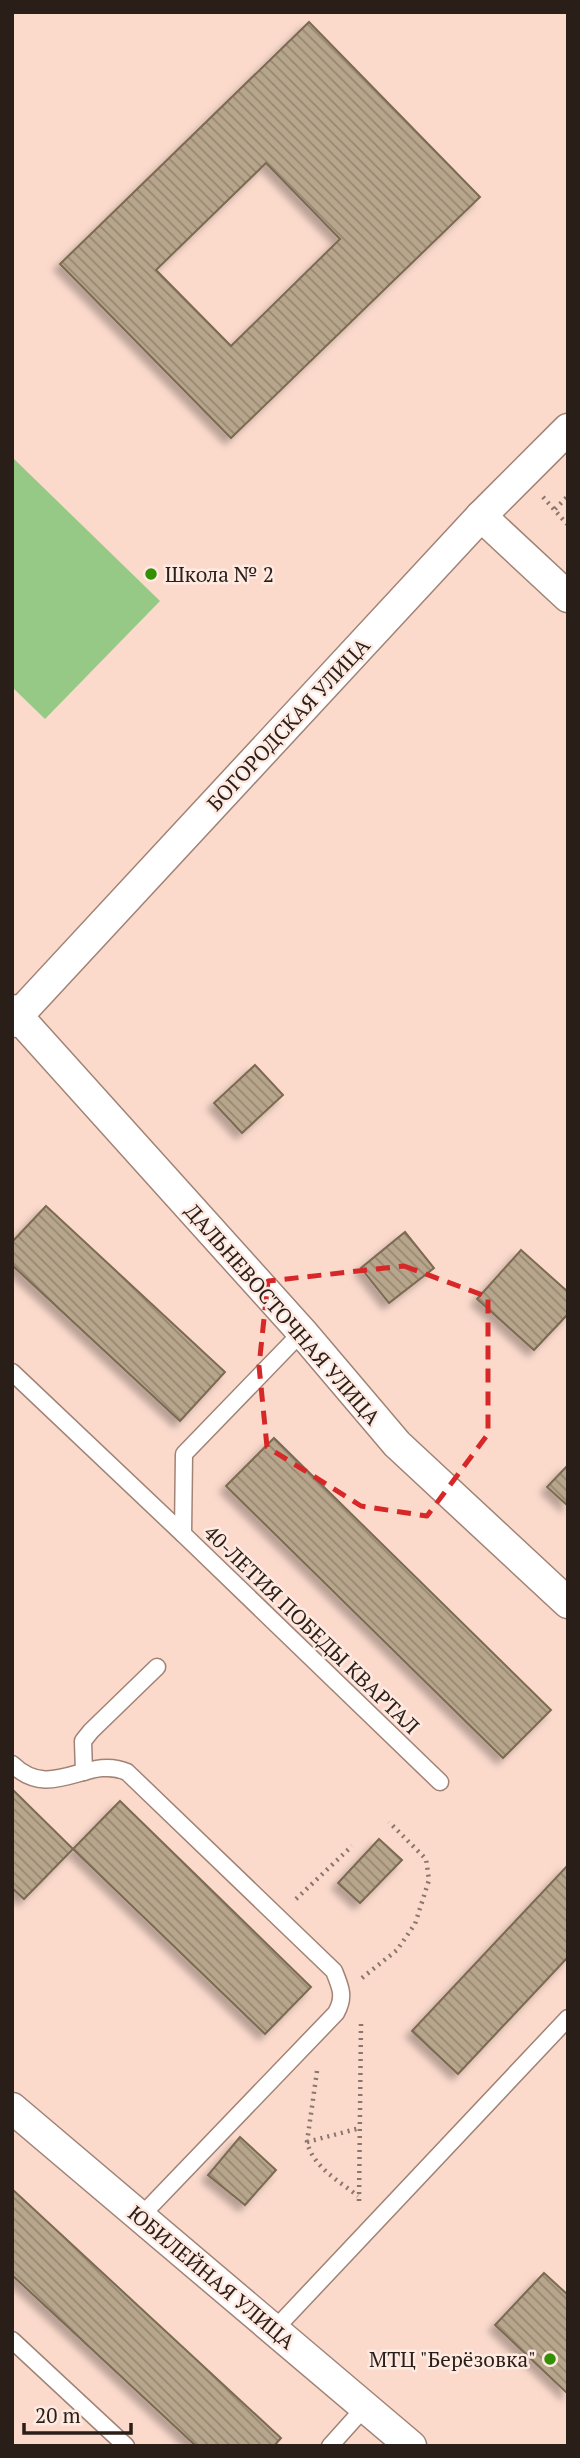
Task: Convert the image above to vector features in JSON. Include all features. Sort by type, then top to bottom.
[{"type":"street","name":"БОГОРОДСКАЯ УЛИЦА","points":[[14,1016],[481,516],[568,429]]},
{"type":"street","points":[[481,516],[568,597]]},
{"type":"street","name":"ДАЛЬНЕВОСТОЧНАЯ УЛИЦА","points":[[14,1016],[302,1332],[397,1444],[568,1603]]},
{"type":"street","name":"ЮБИЛЕЙНАЯ УЛИЦА","points":[[12,2108],[411,2446]]},
{"type":"lane","name":"40-ЛЕТИЯ ПОБЕДЫ КВАРТАЛ","points":[[302,1332],[184,1454],[183,1534],[440,1782]]},
{"type":"lane","points":[[12,1372],[183,1534]]},
{"type":"lane","points":[[84,1772],[83,1741],[158,1667]]},
{"type":"lane","points":[[12,1765],[24,1775],[43,1781],[115,1766],[127,1772],[334,1971],[342,1994],[341,2003],[335,2013],[141,2216]]},
{"type":"lane","points":[[274,2330],[568,2018]]},
{"type":"lane","points":[[12,2340],[126,2446]]},
{"type":"lane","points":[[330,2446],[365,2407]]},
{"type":"path","points":[[555,509],[568,496]]},
{"type":"path","points":[[372,2225],[362,2215],[359,2207],[361,2022],[357,2012],[342,1994],[397,1950],[415,1924],[429,1880],[426,1859],[389,1822]]},
{"type":"path","points":[[277,1917],[352,1846]]},
{"type":"path","points":[[324,2025],[307,2142],[315,2161],[359,2197]]},
{"type":"path","points":[[307,2142],[360,2129]]},
{"type":"highlighted area","points":[[404,1266],[488,1297],[488,1434],[427,1516],[361,1506],[267,1447],[259,1366],[268,1281]]},
{"type":"green space","points":[[12,457],[160,601],[45,719],[12,687]]},
{"type":"building","points":[[309,22],[480,197],[231,438],[60,264]],"holes":[[[266,163],[340,239],[231,346],[156,270]]]},
{"type":"building","points":[[255,1065],[283,1095],[242,1133],[214,1103]]},
{"type":"building","points":[[46,1206],[225,1372],[180,1421],[12,1265],[12,1242]]},
{"type":"building","points":[[405,1232],[434,1268],[389,1303],[361,1268]]},
{"type":"building","points":[[521,1250],[568,1292],[568,1314],[534,1350],[477,1299]]},
{"type":"building","points":[[274,1438],[551,1710],[503,1758],[226,1486]]},
{"type":"building","points":[[568,1465],[568,1506],[547,1487]]},
{"type":"building","points":[[12,1789],[73,1849],[24,1899],[12,1888]]},
{"type":"building","points":[[120,1801],[311,1987],[265,2034],[73,1849]]},
{"type":"building","points":[[379,1839],[402,1860],[360,1903],[338,1883]]},
{"type":"building","points":[[568,1865],[568,1957],[458,2074],[412,2031]]},
{"type":"building","points":[[240,2137],[276,2170],[245,2205],[208,2175]]},
{"type":"building","points":[[12,2189],[281,2438],[274,2446],[196,2446],[12,2275]]},
{"type":"building","name":"МТЦ \"Берёзовка\"","points":[[544,2273],[568,2295],[568,2394],[495,2325]]},
{"type":"place","name":"Школа № 2","points":[[151,574]]},
{"type":"place","name":"МТЦ \"Берёзовка\"","points":[[550,2359]]}]
